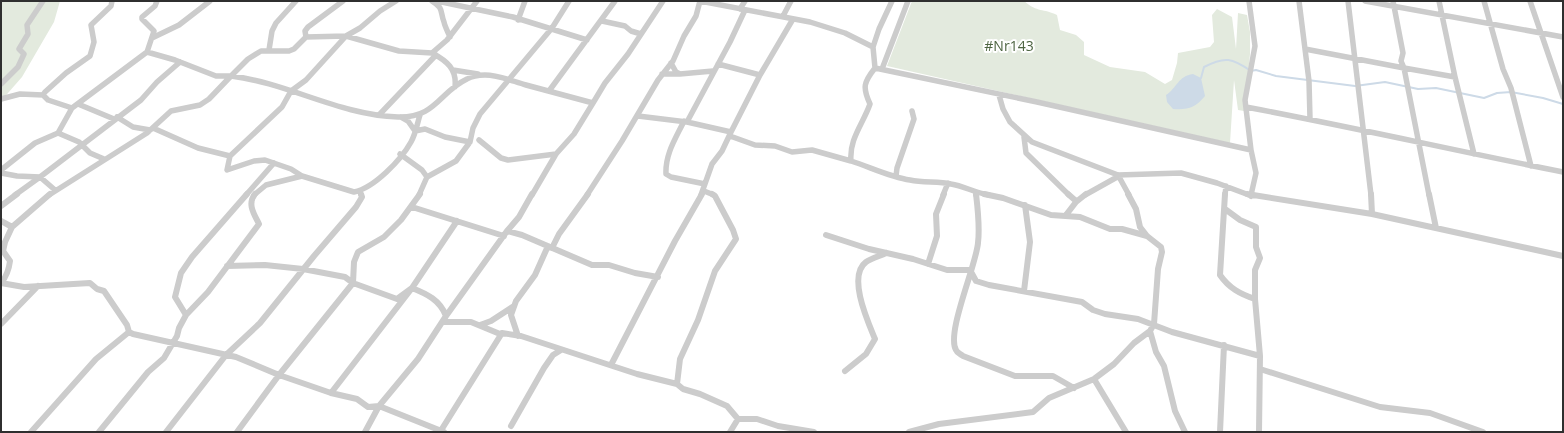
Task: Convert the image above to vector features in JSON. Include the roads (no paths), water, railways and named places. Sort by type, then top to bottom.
[{"type":"street","points":[[1,84],[22,61],[24,54],[19,49],[28,34],[27,25],[43,1]]},
{"type":"street","points":[[43,95],[66,74],[90,56],[94,42],[91,24],[111,6],[112,1]]},
{"type":"street","points":[[58,133],[72,108],[147,52],[154,31],[142,20],[142,16],[155,6],[158,1]]},
{"type":"street","points":[[152,38],[179,25],[210,1]]},
{"type":"street","points":[[269,50],[272,30],[277,21],[296,1]]},
{"type":"street","points":[[306,37],[308,27],[344,1]]},
{"type":"street","points":[[396,1],[380,10],[360,28],[346,36],[306,80],[291,91],[282,107],[230,156],[226,165],[227,170],[261,160],[291,169],[302,176],[354,192],[360,192],[381,176],[410,144],[420,115]]},
{"type":"street","points":[[432,1],[437,4],[443,13],[443,21],[450,37]]},
{"type":"street","points":[[437,1],[472,7],[552,28],[587,40]]},
{"type":"street","points":[[379,115],[450,37],[477,1]]},
{"type":"street","points":[[518,20],[525,1]]},
{"type":"street","points":[[426,177],[456,161],[470,142],[473,128],[477,119],[552,28],[569,1]]},
{"type":"street","points":[[549,91],[602,21],[615,1]]},
{"type":"street","points":[[365,432],[379,406],[418,359],[527,204],[556,154],[574,134],[593,103],[663,1]]},
{"type":"street","points":[[518,336],[511,315],[516,301],[535,275],[550,247],[638,116],[662,74],[672,63],[684,36],[697,17],[700,1],[783,16],[845,33],[873,47]]},
{"type":"street","points":[[705,184],[671,178],[666,174],[665,167],[668,155],[718,64],[743,9],[745,1]]},
{"type":"street","points":[[783,16],[790,1]]},
{"type":"street","points":[[879,69],[873,47],[879,29],[892,1]]},
{"type":"street","points":[[851,161],[850,149],[852,141],[870,104],[865,94],[866,79],[879,69],[908,1]]},
{"type":"street","points":[[1249,1],[1255,46],[1245,100],[1251,150],[1257,166],[1257,175],[1251,196]]},
{"type":"street","points":[[1299,1],[1309,81],[1310,119]]},
{"type":"street","points":[[1348,1],[1362,129],[1370,183],[1372,214]]},
{"type":"street","points":[[1365,1],[1394,4],[1442,16],[1563,37]]},
{"type":"street","points":[[1439,1],[1455,77],[1474,154]]},
{"type":"street","points":[[1484,1],[1511,88],[1531,166]]},
{"type":"street","points":[[1530,1],[1563,97]]},
{"type":"street","points":[[1394,4],[1403,53],[1402,61],[1408,94],[1420,143],[1436,228]]},
{"type":"street","points":[[611,366],[658,277],[675,241],[704,191],[712,164],[722,151],[760,75],[793,19]]},
{"type":"street","points":[[602,21],[625,26],[631,31],[641,34]]},
{"type":"street","points":[[129,332],[127,325],[104,291],[97,289],[90,283],[24,288],[1,283],[7,274],[10,261],[2,251],[12,227],[55,190],[68,184],[152,129],[171,111],[200,105],[209,99],[248,58],[261,51],[289,51],[294,49],[306,37],[346,36],[396,50],[416,54],[434,54],[445,60],[454,70],[456,82],[455,87]]},
{"type":"street","points":[[1305,49],[1455,77]]},
{"type":"street","points":[[147,52],[180,62],[216,76],[225,78],[231,76],[256,79],[337,107],[379,115],[400,117],[420,115],[441,102],[455,87],[470,78],[479,75]]},
{"type":"street","points":[[1,206],[144,97],[157,82],[180,62]]},
{"type":"street","points":[[672,63],[676,72],[680,74]]},
{"type":"street","points":[[718,64],[760,75]]},
{"type":"street","points":[[879,69],[1251,150]]},
{"type":"street","points":[[454,70],[509,80],[593,103]]},
{"type":"street","points":[[662,74],[713,71]]},
{"type":"street","points":[[1,99],[20,94],[43,95],[48,100],[72,108]]},
{"type":"street","points":[[999,95],[1000,103],[1008,118],[1024,137],[1032,142],[1119,176],[1181,173],[1226,186],[1251,196],[1372,214],[1563,256]]},
{"type":"street","points":[[78,104],[116,118],[143,131],[152,129],[198,148],[230,156]]},
{"type":"street","points":[[1246,107],[1362,129],[1420,143],[1563,172]]},
{"type":"street","points":[[896,176],[897,168],[914,119],[912,111]]},
{"type":"street","points":[[638,116],[685,122],[730,134],[755,144],[775,146],[792,152],[812,150],[917,182],[948,183],[962,186],[976,193],[1003,198],[1051,215],[1080,216],[1095,224],[1110,229],[1122,229],[1147,236]]},
{"type":"street","points":[[400,117],[408,120],[415,131]]},
{"type":"street","points":[[415,131],[425,130],[445,138],[470,142]]},
{"type":"street","points":[[1,172],[28,147],[52,134],[58,133],[82,144],[90,153],[104,159]]},
{"type":"street","points":[[1024,137],[1026,153],[1062,190],[1076,201]]},
{"type":"street","points":[[479,140],[501,158],[508,160],[556,154]]},
{"type":"street","points":[[238,432],[279,375],[353,283],[354,262],[358,252],[384,237],[402,220],[424,187],[426,177],[422,170],[400,154]]},
{"type":"street","points":[[186,315],[175,297],[181,273],[192,257],[274,163]]},
{"type":"street","points":[[1,172],[17,176],[40,177],[55,190]]},
{"type":"street","points":[[99,432],[148,372],[164,358],[174,342],[181,323],[186,315],[208,294],[227,266],[251,238],[259,224],[251,207],[253,196],[266,185],[302,176]]},
{"type":"street","points":[[1066,215],[1076,201],[1119,176]]},
{"type":"street","points":[[910,432],[939,424],[1033,412],[1049,398],[1094,379],[1114,364],[1129,346],[1150,331],[1154,324],[1158,269],[1162,252],[1161,247],[1147,236],[1140,227],[1136,209],[1119,176]]},
{"type":"street","points":[[928,264],[936,236],[936,214],[948,183]]},
{"type":"street","points":[[1226,186],[1220,275],[1227,285],[1234,290],[1255,299]]},
{"type":"street","points":[[677,384],[680,359],[700,314],[715,271],[736,239],[733,230],[715,196],[704,191]]},
{"type":"street","points":[[166,432],[226,355],[254,330],[279,301],[303,269],[356,207],[362,197],[360,192]]},
{"type":"street","points":[[976,193],[979,225],[978,245],[970,270],[953,340],[956,351],[963,356],[1015,376],[1053,376],[1074,388]]},
{"type":"street","points":[[1024,291],[1030,242],[1025,205]]},
{"type":"street","points":[[412,207],[457,221],[506,233],[522,235],[592,265],[609,266],[635,274],[658,277]]},
{"type":"street","points":[[1225,209],[1240,220],[1256,227],[1256,246],[1260,258],[1255,270],[1255,299],[1260,356],[1259,432]]},
{"type":"street","points":[[1,221],[12,227]]},
{"type":"street","points":[[331,393],[412,288],[457,221]]},
{"type":"street","points":[[826,235],[947,270],[970,270]]},
{"type":"street","points":[[845,371],[865,356],[872,348],[875,339],[862,306],[858,277],[865,263],[886,253]]},
{"type":"street","points":[[227,266],[265,265],[303,269],[345,277],[353,283],[397,299],[412,288]]},
{"type":"street","points":[[970,270],[976,281],[989,285],[1082,302],[1093,310],[1105,314],[1138,319],[1172,332],[1260,356]]},
{"type":"street","points":[[1,324],[38,286]]},
{"type":"street","points":[[412,288],[433,298],[443,308],[445,319]]},
{"type":"street","points":[[480,325],[491,321],[514,306]]},
{"type":"street","points":[[445,319],[471,322],[500,334],[518,336],[611,366],[677,384],[683,389],[700,394],[727,406],[738,419],[757,419],[778,426],[814,432]]},
{"type":"street","points":[[1150,331],[1156,352],[1164,366],[1175,411],[1185,432]]},
{"type":"street","points":[[129,332],[146,338],[174,342],[226,355],[236,356],[279,375],[331,393],[357,399],[368,407],[379,406],[441,432],[500,334]]},
{"type":"street","points":[[31,432],[96,359],[129,332]]},
{"type":"street","points":[[1220,432],[1224,345]]},
{"type":"street","points":[[511,426],[544,368],[553,355],[561,350]]},
{"type":"street","points":[[1260,369],[1380,407],[1430,413],[1483,432]]},
{"type":"street","points":[[1094,379],[1126,432]]},
{"type":"street","points":[[730,432],[738,419]]},
{"type":"water","points":[[1193,74],[1201,78],[1205,96],[1194,106],[1183,109],[1173,109],[1167,102],[1166,95],[1184,77]]},
{"type":"waterway","points":[[1201,78],[1204,67],[1211,63],[1228,60],[1239,63],[1251,71],[1256,70],[1276,76],[1355,86],[1385,82],[1418,89],[1436,88],[1484,98],[1497,93],[1511,92],[1543,98],[1563,104]]},
{"type":"park label","name":"#Nr143","points":[[1009,46]]}]
